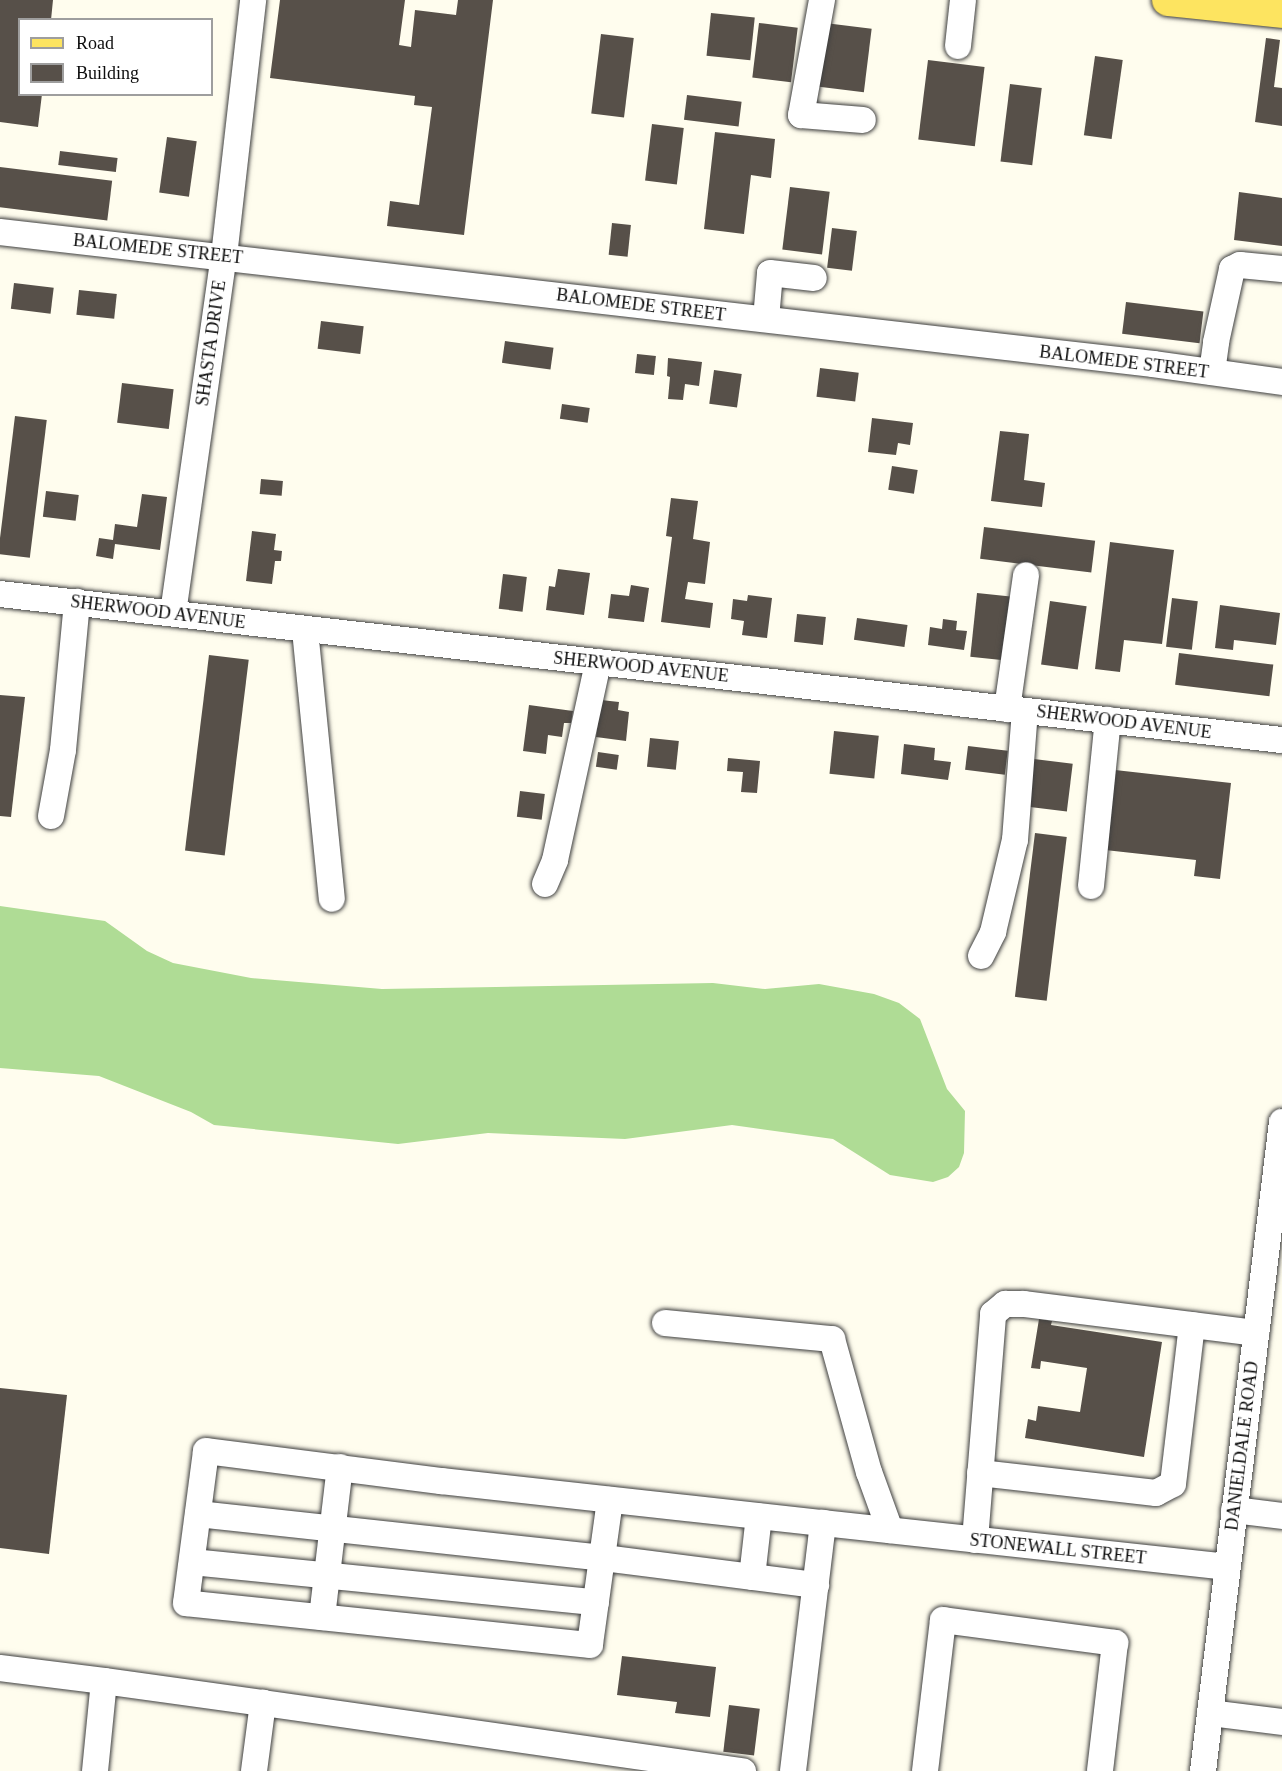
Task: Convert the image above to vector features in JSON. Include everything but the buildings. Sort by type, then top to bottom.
[{"type":"main road","points":[[1168,0],[1282,12]]},
{"type":"street","name":"SHASTA DRIVE","points":[[173,614],[224,256],[252,0]]},
{"type":"street","points":[[822,0],[801,115],[863,120]]},
{"type":"street","points":[[958,46],[963,0]]},
{"type":"street","name":"BALOMEDE STREET","points":[[0,232],[766,319],[1282,382]]},
{"type":"street","points":[[1212,372],[1232,269],[1240,265],[1282,269]]},
{"type":"street","points":[[766,319],[770,273],[814,278]]},
{"type":"street","points":[[981,956],[993,932],[1015,840],[1016,710],[1026,575]]},
{"type":"street","name":"SHERWOOD AVENUE","points":[[0,594],[1282,740]]},
{"type":"street","points":[[51,816],[63,750],[77,602]]},
{"type":"street","points":[[305,630],[332,899]]},
{"type":"street","points":[[545,884],[555,860],[598,662]]},
{"type":"street","points":[[1091,886],[1108,720]]},
{"type":"street","name":"DANIELDALE ROAD","points":[[1203,1771],[1282,1122]]},
{"type":"street","points":[[975,1540],[993,1314],[1005,1304],[1024,1304],[1256,1333]]},
{"type":"street","points":[[665,1323],[832,1339],[870,1472],[890,1530]]},
{"type":"street","points":[[980,1473],[1156,1493],[1173,1484],[1192,1325]]},
{"type":"street","name":"STONEWALL STREET","points":[[198,1514],[206,1451],[610,1500],[1227,1567]]},
{"type":"street","points":[[322,1617],[340,1467]]},
{"type":"street","points":[[610,1500],[602,1558],[596,1602],[590,1645],[186,1603],[198,1514],[333,1527],[602,1558],[816,1585]]},
{"type":"street","points":[[1234,1510],[1282,1516]]},
{"type":"street","points":[[752,1577],[759,1516]]},
{"type":"street","points":[[793,1771],[823,1523]]},
{"type":"street","points":[[192,1562],[596,1602]]},
{"type":"street","points":[[925,1771],[943,1620],[1115,1643],[1100,1771]]},
{"type":"street","points":[[0,1668],[743,1771]]},
{"type":"street","points":[[95,1771],[104,1681]]},
{"type":"street","points":[[254,1771],[263,1703]]},
{"type":"street","points":[[1210,1713],[1282,1722]]},
{"type":"green space","points":[[0,906],[105,921],[147,951],[173,963],[251,978],[382,989],[713,983],[765,989],[819,984],[874,994],[899,1003],[920,1019],[947,1089],[965,1111],[964,1153],[959,1167],[948,1177],[933,1182],[890,1175],[833,1139],[732,1125],[625,1139],[488,1133],[398,1144],[214,1125],[191,1112],[99,1076],[0,1068]]}]
